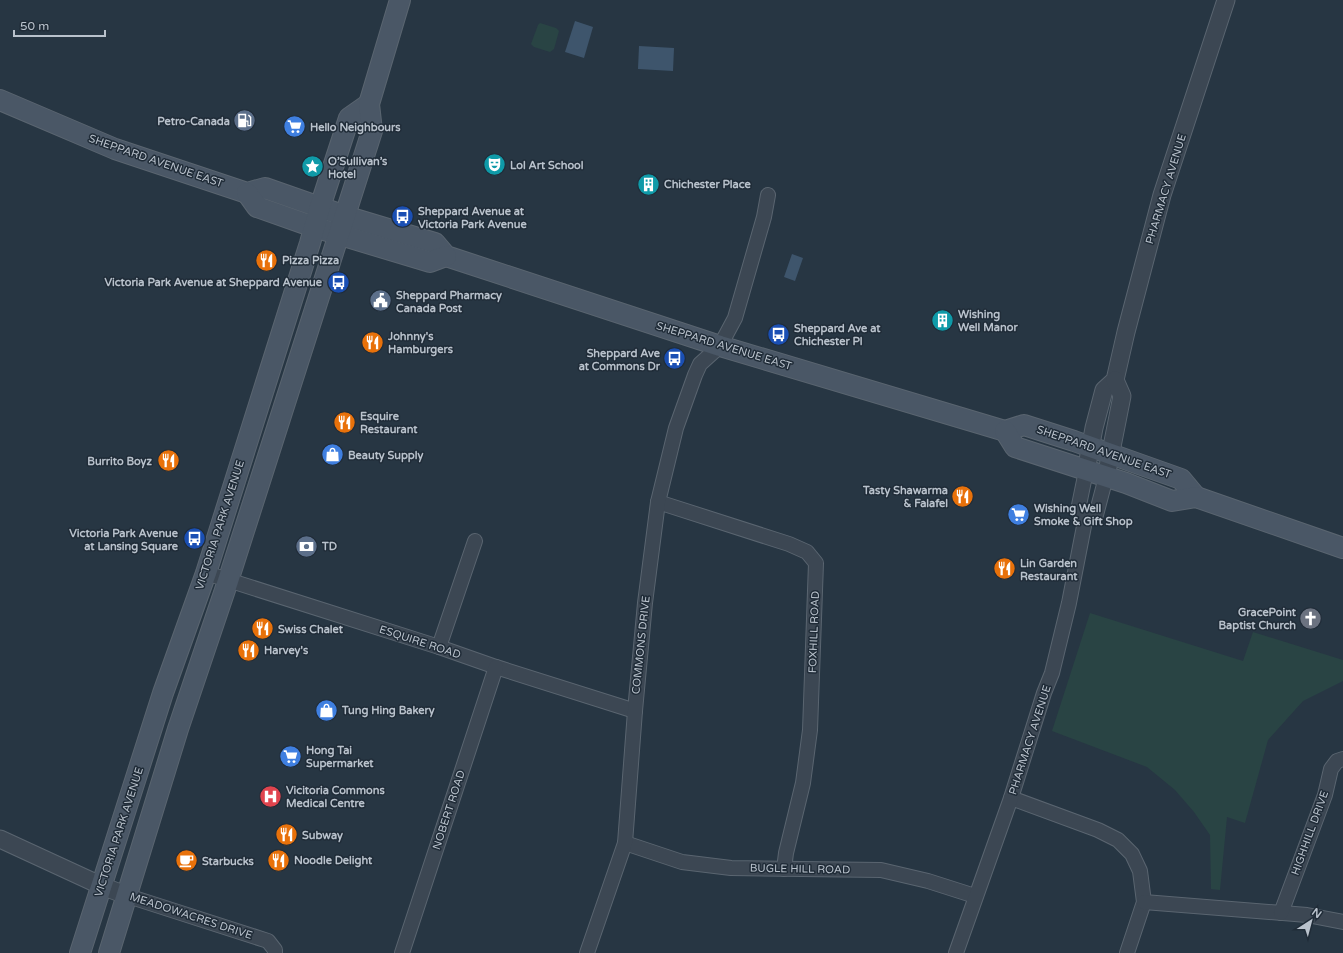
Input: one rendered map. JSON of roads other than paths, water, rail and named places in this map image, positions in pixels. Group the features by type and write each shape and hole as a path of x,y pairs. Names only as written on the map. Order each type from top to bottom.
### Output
{"main road":[{"path":"109,953 128,896 178,729 228,581 264,464 372,131 369,104 400,0"},
{"name":"SHEPPARD AVENUE EAST","path":"0,100 115,149 247,193 265,188 320,207 342,225 430,262 446,256 720,346 1005,431 1024,425 1181,479 1196,497"},
{"name":"VICTORIA PARK AVENUE","path":"80,953 163,693 206,573 320,207 350,118 369,104"},
{"name":"SHEPPARD AVENUE EAST","path":"247,193 257,207 314,227 342,225"},
{"name":"SHEPPARD AVENUE EAST","path":"1005,431 1015,447 1106,477 1172,501 1196,497 1343,548"}],"street":[{"name":"PHARMACY AVENUE","path":"956,953 1011,798 1044,693 1052,673 1069,603 1085,521 1078,510 1104,390 1115,380 1162,195 1226,0"},
{"path":"720,346 735,318 764,217 768,195"},
{"name":"COMMONS DRIVE","path":"587,953 625,843 645,602 658,502 676,428 695,376 700,364 720,346"},
{"path":"1085,521 1096,515 1106,477 1122,396 1115,380"},
{"name":"FOXHILL ROAD","path":"658,502 789,544 807,552 816,563 810,730 803,783 786,853 784,869"},
{"path":"440,647 475,542"},
{"name":"ESQUIRE ROAD","path":"206,573 440,647 496,667 635,711"},
{"name":"NOBERT ROAD","path":"402,953 496,667"},
{"name":"HIGHHILL DRIVE","path":"1281,912 1325,795 1331,769 1337,761 1343,759"},
{"path":"1011,798 1098,830 1118,840 1132,854 1140,871 1144,902 1127,953"},
{"name":"MEADOWACRES DRIVE","path":"0,840 102,886 128,896 268,941 275,950 275,953"},
{"name":"BUGLE HILL ROAD","path":"625,843 682,862 731,868 881,870 928,881 975,896"},
{"path":"1144,902 1281,912 1343,922"}],"water":[{"path":"575,21 593,27 584,58 565,52"},
{"path":"639,46 674,48 673,71 638,69"},
{"path":"792,254 803,258 795,281 784,277"}],"place":[{"name":"Petro-Canada","path":"245,121"},
{"name":"Hello Neighbours","path":"294,127"},
{"name":"Lol Art School","path":"494,165"},
{"name":"O’Sullivan’s Hotel","path":"313,167"},
{"name":"Chichester Place","path":"649,184"},
{"name":"Sheppard Avenue at Victoria Park Avenue","path":"402,217"},
{"name":"Pizza Pizza","path":"266,260"},
{"name":"Victoria Park Avenue at Sheppard Avenue","path":"338,282"},
{"name":"Sheppard Pharmacy Canada Post","path":"381,301"},
{"name":"Wishing Well Manor","path":"943,320"},
{"name":"Sheppard Ave at Chichester Pl","path":"778,334"},
{"name":"Johnny's Hamburgers","path":"372,342"},
{"name":"Sheppard Ave at Commons Dr","path":"675,359"},
{"name":"Esquire Restaurant","path":"344,422"},
{"name":"Beauty Supply","path":"333,455"},
{"name":"Burrito Boyz","path":"168,461"},
{"name":"Tasty Shawarma & Falafel","path":"963,496"},
{"name":"Wishing Well Smoke & Gift Shop","path":"1019,514"},
{"name":"Victoria Park Avenue at Lansing Square","path":"194,539"},
{"name":"TD","path":"307,546"},
{"name":"Lin Garden Restaurant","path":"1004,569"},
{"name":"GracePoint Baptist Church","path":"1311,618"},
{"name":"Swiss Chalet","path":"262,629"},
{"name":"Harvey's","path":"249,650"},
{"name":"Tung Hing Bakery","path":"326,710"},
{"name":"Hong Tai Supermarket","path":"290,756"},
{"name":"Vicitoria Commons Medical Centre","path":"271,796"},
{"name":"Subway","path":"287,835"},
{"name":"Noodle Delight","path":"278,860"},
{"name":"Starbucks","path":"186,861"}]}
